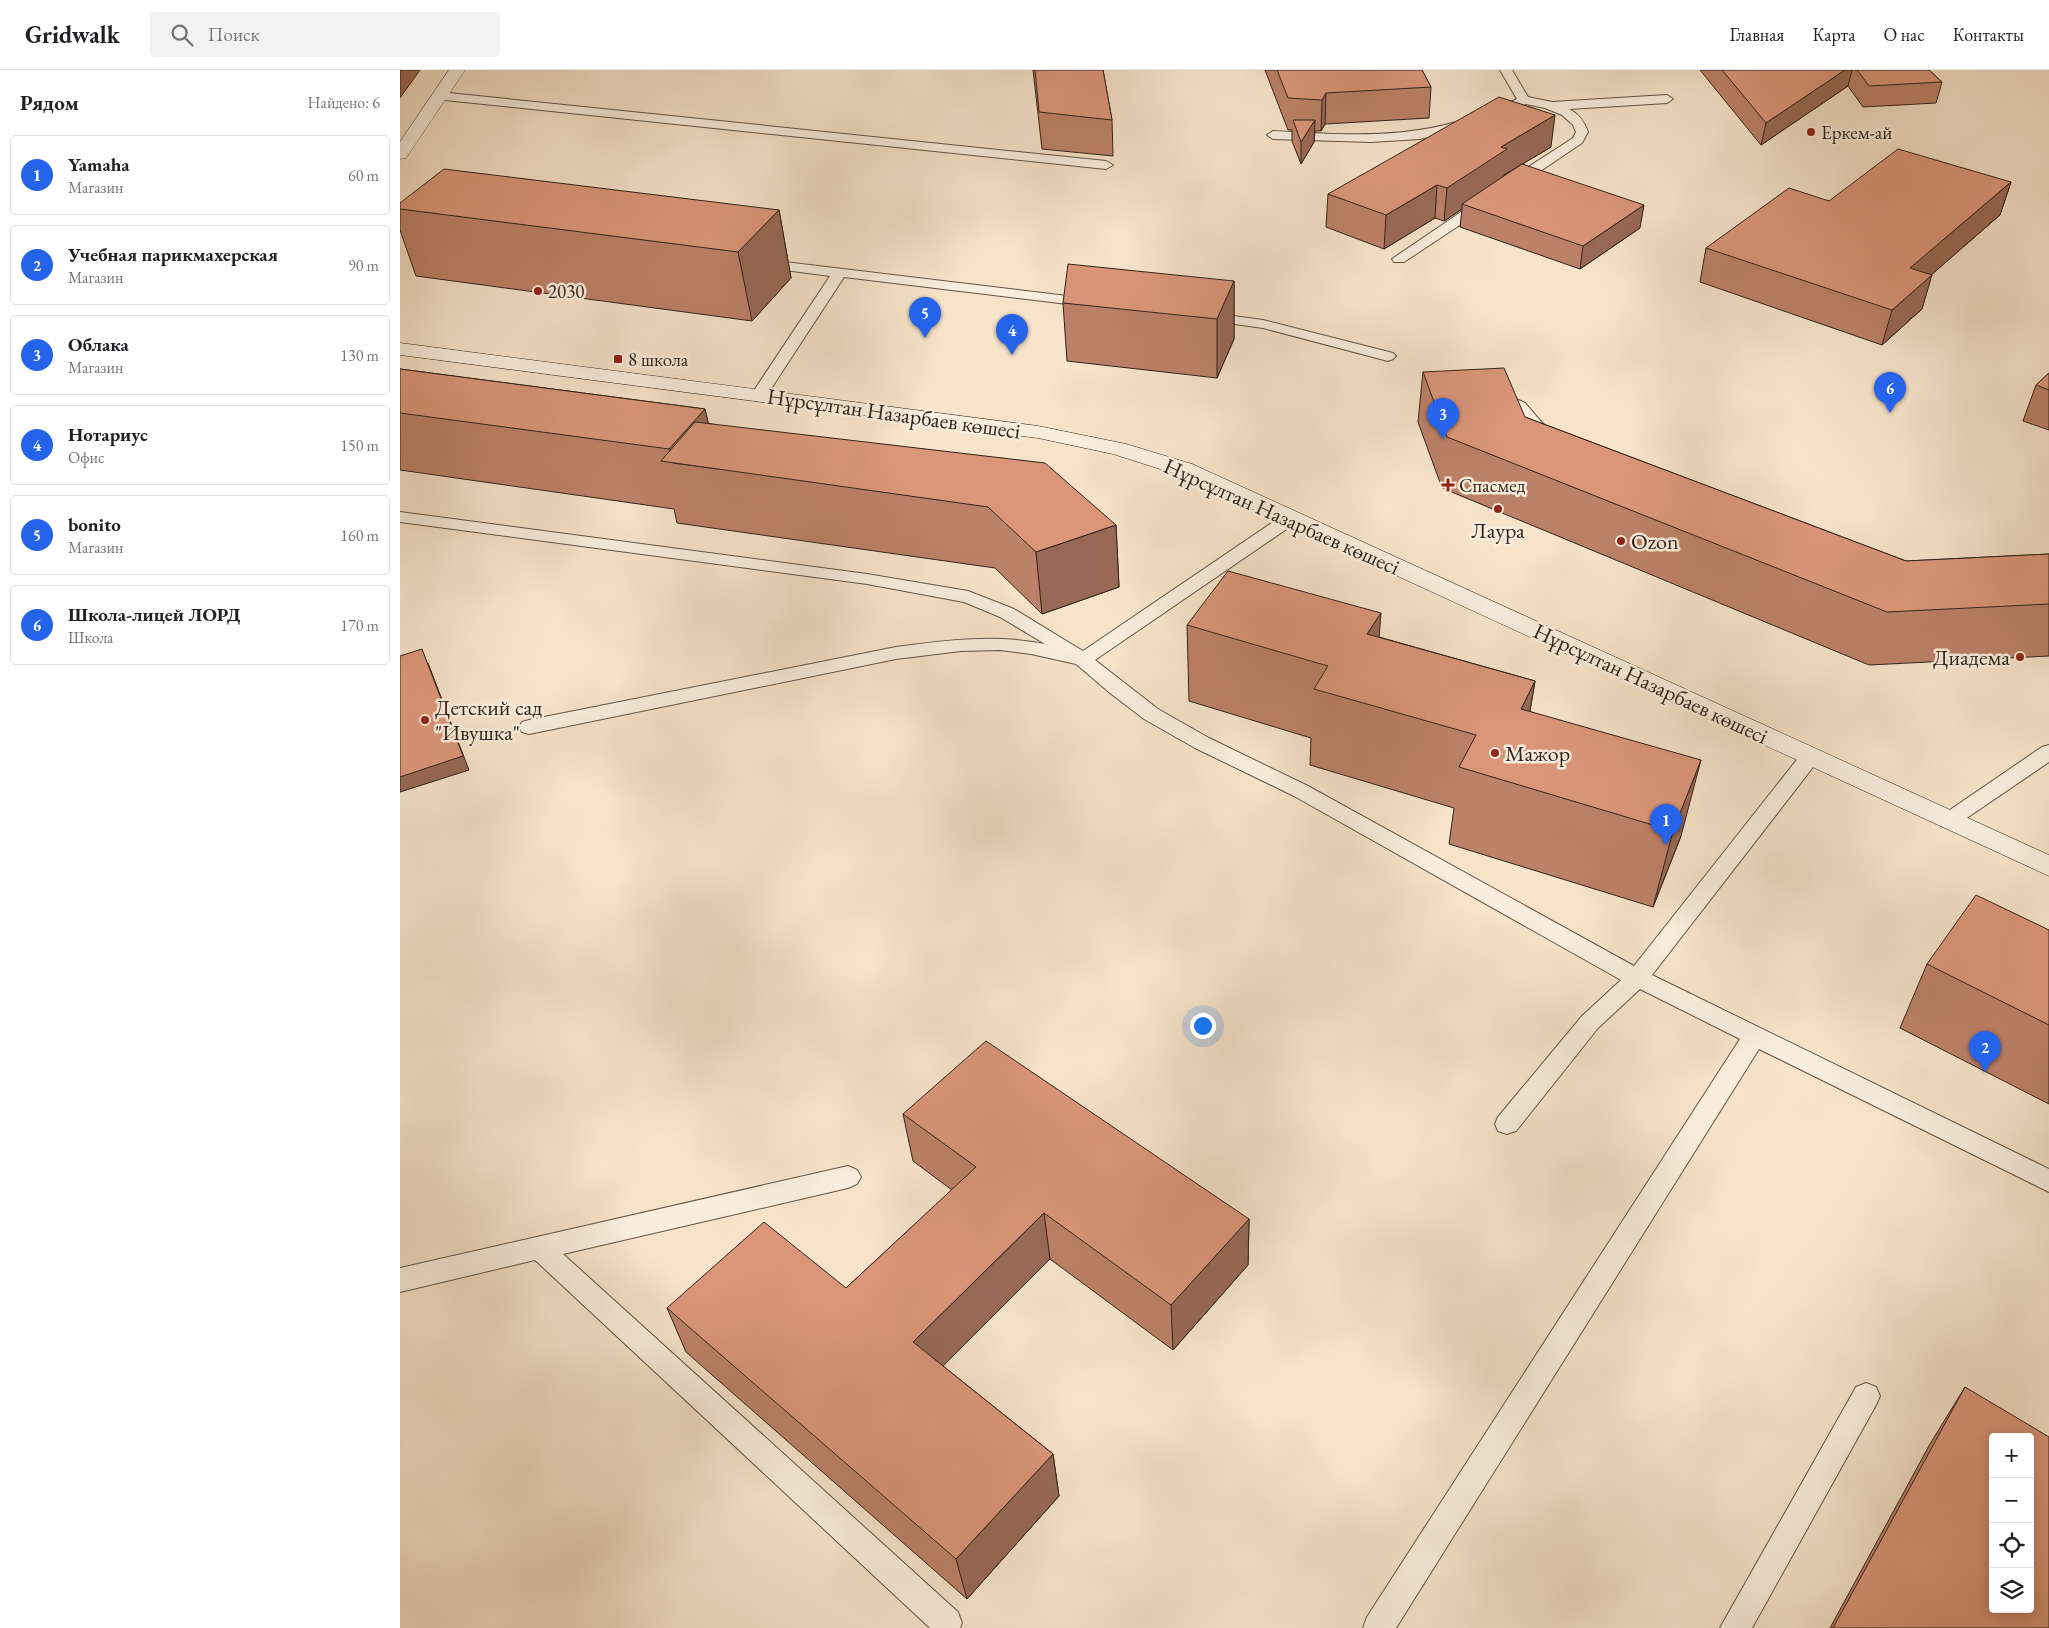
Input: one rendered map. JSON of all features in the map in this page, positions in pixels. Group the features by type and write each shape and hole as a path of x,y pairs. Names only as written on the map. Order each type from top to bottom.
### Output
{"main road":[{"path":"400,154 456,70"},
{"name":"Нұрсұлтан Назарбаев көшесі","path":"400,349 1038,432 1085,441 1184,469 2049,866"}],"lane":[{"path":"1506,70 1524,100"},
{"path":"439,96 1106,165"},
{"path":"1551,106 1667,99"},
{"path":"1273,135 1351,139 1400,138 1427,134 1468,124 1524,100 1551,106 1569,114 1579,123 1582,132 1578,140 1399,259"},
{"path":"742,260 1106,304"},
{"path":"759,395 840,272"},
{"path":"1194,315 1263,324 1388,356"},
{"path":"1484,390 1519,406 1562,453"},
{"path":"400,517 867,579 968,597 1007,613 1083,660 1151,714 1202,743 1301,791 1637,978 2049,1182"},
{"path":"528,726 896,653 946,646 1001,644 1083,660 1291,518"},
{"path":"1948,821 2049,752"},
{"path":"1508,1124 1590,1022 1637,978 1810,756"},
{"path":"1378,1628 1754,1036"},
{"path":"400,1280 848,1177"},
{"path":"539,1248 947,1623"},
{"path":"1735,1628 1866,1396"}],"building":[{"path":"1035,70 1103,70 1112,120 1039,112"},
{"path":"1277,70 1422,70 1431,87 1326,93 1322,100 1288,98"},
{"path":"1722,70 1845,70 1766,123"},
{"path":"1857,70 1929,70 1942,82 1869,86"},
{"path":"1499,97 1555,115 1501,147 1507,149 1447,188 1437,185 1386,215 1328,194"},
{"path":"1293,120 1315,120 1301,142"},
{"path":"1898,149 2011,182 1910,268 1932,275 1892,310 1706,248 1789,188 1829,201"},
{"path":"1522,164 1644,205 1583,246 1462,204"},
{"path":"444,169 779,210 738,252 400,209 400,203"},
{"path":"1068,264 1234,281 1217,319 1063,303"},
{"path":"1504,368 1525,417 1906,561 2049,554 2049,604 1887,612 1447,437 1423,372"},
{"path":"400,369 705,409 669,449 400,413"},
{"path":"2049,373 2049,390 2036,385"},
{"path":"695,422 1045,463 1116,525 1036,552 988,507 661,461"},
{"path":"1228,571 1381,613 1367,634 1535,681 1521,709 1701,760 1673,831 1459,767 1476,735 1314,689 1328,666 1187,625"},
{"name":"Детский сад \"Ивушка\"","path":"422,649 463,756 400,777 400,656"},
{"path":"1976,895 2049,930 2049,1025 1927,964"},
{"path":"986,1041 1249,1219 1171,1305 1044,1213 913,1342 1053,1454 956,1559 667,1308 764,1222 846,1288 976,1167 903,1114"},
{"path":"1965,1387 2049,1437 2049,1628 1833,1628"}],"place":[{"name":"Еркем-ай","path":"1811,132"},
{"name":"2030","path":"538,291"},
{"name":"bonito","path":"925,338"},
{"name":"Нотариус","path":"1012,355"},
{"name":"8 школа","path":"618,359"},
{"name":"Школа-лицей ЛОРД","path":"1890,413"},
{"name":"Облака","path":"1443,439"},
{"name":"Спасмед","path":"1448,485"},
{"name":"Лаура","path":"1498,509"},
{"name":"Ozon","path":"1621,541"},
{"name":"Диадема","path":"2020,657"},
{"name":"Детский сад \"Ивушка\"","path":"425,720"},
{"name":"Мажор","path":"1495,753"},
{"name":"Yamaha","path":"1666,845"},
{"name":"Учебная парикмахерская","path":"1985,1072"}]}
